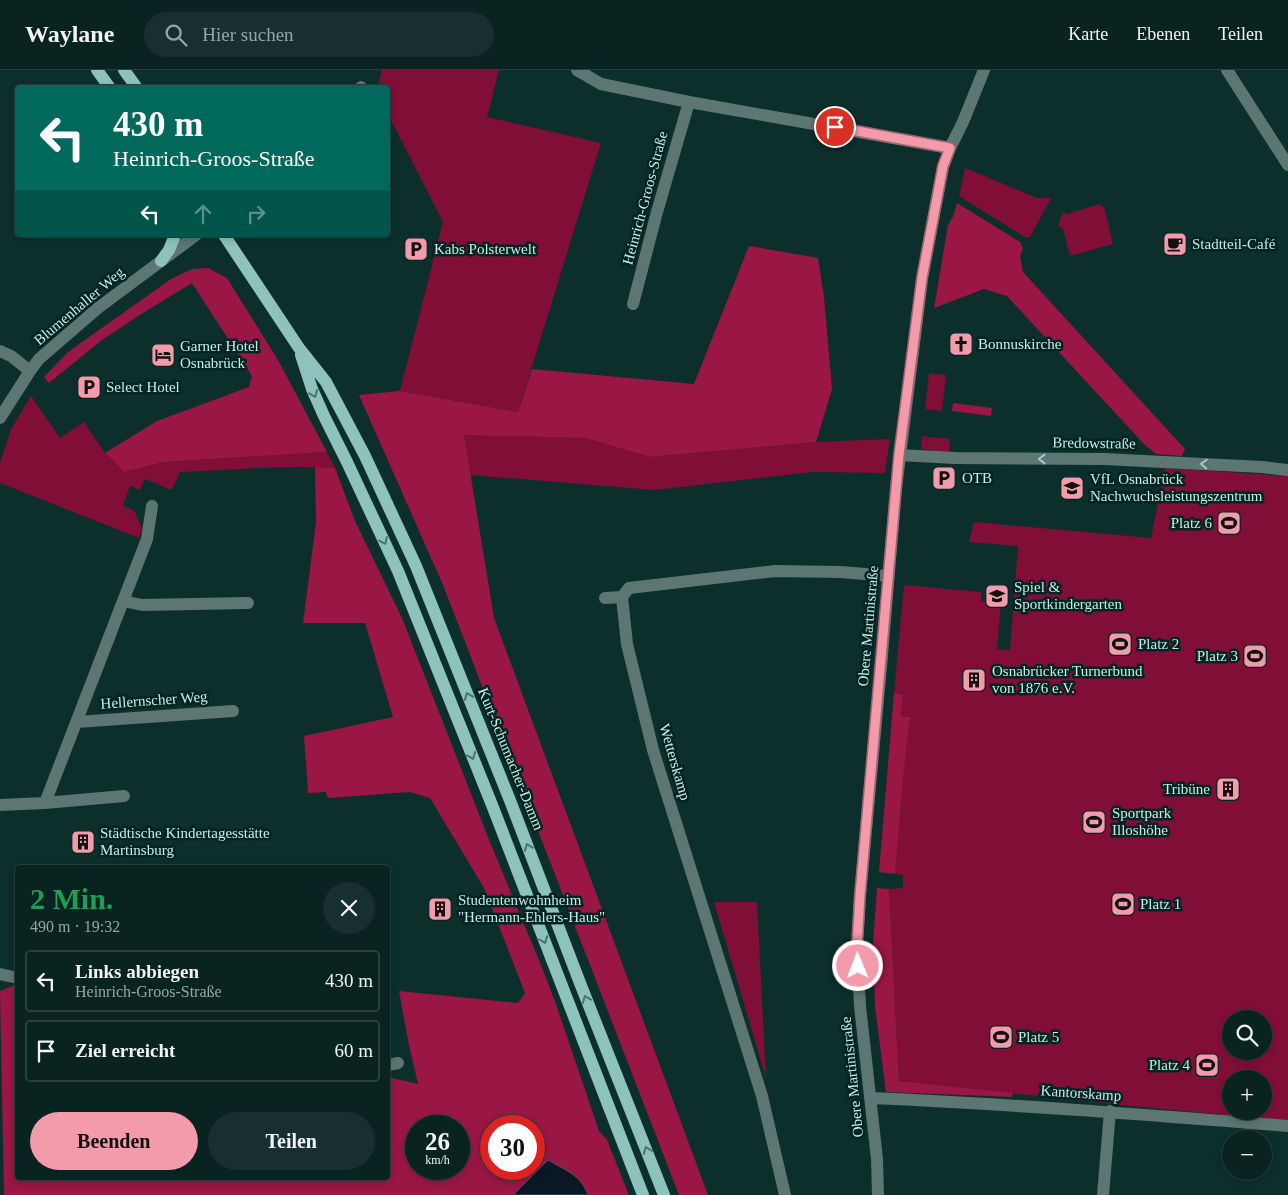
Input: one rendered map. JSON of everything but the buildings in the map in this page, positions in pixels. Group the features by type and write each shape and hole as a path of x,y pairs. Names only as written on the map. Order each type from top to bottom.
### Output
{"main road":[{"path":"97,70 108,85"},
{"path":"124,70 135,85"},
{"path":"161,261 169,250 174,237"},
{"name":"Kurt-Schumacher-Damm","path":"225,237 299,348 326,382 365,456 416,566 664,1195"},
{"name":"Kurt-Schumacher-Damm","path":"299,348 312,389 402,580 492,805 643,1195"}],"street":[{"path":"577,70 601,84 689,102 950,148"},
{"name":"Obere Martinistraße","path":"878,1195 877,1159 860,1006 857,946 899,455 922,278 943,166 984,70"},
{"path":"1226,70 1288,165"},
{"name":"Heinrich-Groos-Straße","path":"633,304 689,102"},
{"name":"Blumenhaller Weg","path":"0,418 39,359 98,308 193,237"},
{"path":"0,351 11,356 30,371"},
{"name":"Bredowstraße","path":"899,455 955,458 1104,459 1288,470"},
{"name":"Hellernscher Weg","path":"45,803 147,539 152,506"},
{"path":"605,598 622,597 629,588 776,571 841,572 889,576"},
{"name":"Wetterskamp","path":"622,597 628,644 653,750 762,1096 785,1195"},
{"path":"123,601 142,605 248,603"},
{"name":"Hellernscher Weg","path":"76,722 233,711"},
{"path":"0,805 124,796"},
{"path":"0,974 15,977"},
{"name":"Kantorskamp","path":"871,1098 1110,1111 1288,1126"},
{"path":"1103,1195 1110,1111"}],"shaded area":[{"path":"382,70 499,70 487,117 601,143 518,412 400,391 443,222 390,118 390,85 379,85"},
{"path":"965,168 1037,198 1051,198 1030,237 1025,237 959,196"},
{"path":"957,203 1020,242 1023,248 1020,256 1023,272 1185,449 1182,456 1156,454 1144,444 1007,296 984,289 934,308 948,225 953,217"},
{"path":"1099,204 1104,207 1113,244 1070,256 1063,229 1058,225 1063,212 1067,214"},
{"path":"749,246 818,258 824,297 832,389 816,442 650,457 585,438 464,435 494,618 708,1195 679,1195 443,585 359,395 400,391 518,412 532,369 694,384"},
{"path":"208,268 227,278 278,360 327,452 164,462 124,472 105,453 157,421 249,387 252,376 192,283 102,340 49,383 44,377 68,352 171,279 192,269"},
{"path":"929,373 946,375 942,411 925,409"},
{"path":"31,396 60,438 84,422 105,453 124,472 164,462 327,452 335,468 277,467 180,472 172,490 145,479 140,490 130,486 123,506 134,510 142,528 139,538 0,483 0,463 11,429"},
{"path":"953,403 992,408 991,416 952,411"},
{"path":"464,434 585,438 650,457 816,442 890,439 885,473 812,472 655,490 470,475"},
{"path":"922,436 950,439 949,453 921,449"},
{"path":"315,467 335,468 355,521 402,618 490,842 543,970 599,1131 607,1140 629,1195 4,1195 0,991 15,985 15,1180 390,1180 390,1077 418,1084 399,991 518,1003 525,993 484,888 430,798 410,792 328,798 326,792 308,793 304,736 393,717 365,623 303,623 316,522"},
{"name":"Sportpark Illoshöhe","path":"1165,468 1288,476 1288,1121 1272,1119 1272,1070 1222,1070 1222,1115 899,1081 889,889 903,888 903,875 895,874 910,717 901,716 903,694 894,693 904,585 981,592 981,601 1001,603 997,649 1010,650 1018,546 969,542 974,522 1151,538"},
{"path":"894,693 903,694 901,716 910,717 895,874 879,872"},
{"path":"877,888 889,889 899,1081 1013,1093 1012,1097 886,1092 875,1007 873,944"},
{"path":"714,902 757,902 766,1078"}],"water":[{"path":"548,1160 577,1178 588,1195 514,1195 528,1180 545,1180 545,1163"}],"place":[{"name":"Stadtteil-Café","path":"1175,244"},
{"name":"Kabs Polsterwelt","path":"416,249"},
{"name":"Bonnuskirche","path":"961,344"},
{"name":"Garner Hotel Osnabrück","path":"163,355"},
{"name":"Select Hotel","path":"89,387"},
{"name":"OTB","path":"944,478"},
{"name":"VfL Osnabrück Nachwuchsleistungszentrum","path":"1072,488"},
{"name":"Platz 6","path":"1229,523"},
{"name":"Spiel & Sportkindergarten","path":"997,596"},
{"name":"Platz 2","path":"1120,644"},
{"name":"Platz 3","path":"1255,656"},
{"name":"Osnabrücker Turnerbund von 1876 e.V.","path":"974,680"},
{"name":"Tribüne","path":"1228,789"},
{"name":"Sportpark Illoshöhe","path":"1094,822"},
{"name":"Städtische Kindertagesstätte Martinsburg","path":"83,842"},
{"name":"Platz 1","path":"1123,904"},
{"name":"Studentenwohnheim \"Hermann-Ehlers-Haus\"","path":"440,909"},
{"name":"Platz 5","path":"1001,1037"},
{"name":"Platz 4","path":"1207,1065"}],"route":[{"path":"835,127 950,148 943,166 922,278 899,455 860,895 857,946 858,966"}]}
